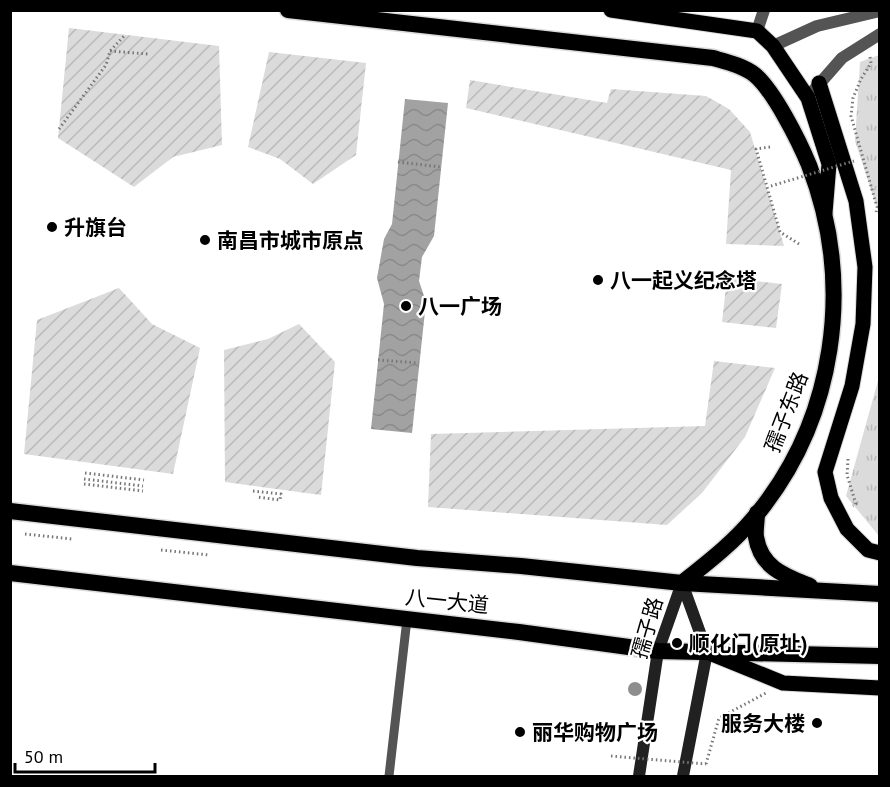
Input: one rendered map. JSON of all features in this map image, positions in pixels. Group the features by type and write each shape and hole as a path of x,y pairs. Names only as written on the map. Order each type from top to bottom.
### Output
{"highway":[{"name":"孺子东路","path":"288,10 664,51 713,58 755,75 790,126 808,164 825,215 831,247 834,312 831,344 816,406 805,436 790,465 757,513 732,542 682,583"},
{"name":"八一大道","path":"10,511 417,558 521,566 682,583 879,594"},
{"path":"757,513 756,538 766,561 778,573 822,591"},
{"name":"八一大道","path":"10,573 519,632 658,651 879,656"}],"main road":[{"path":"610,10 757,31"},
{"name":"孺子东路","path":"757,31 772,46 808,98 829,164 825,215"},
{"path":"819,83 856,201 865,267 863,324 852,386 825,472 831,498 847,529 868,550 879,553"},
{"name":"孺子路","path":"639,777 658,651 682,583"},
{"name":"孺子路","path":"682,583 706,652 683,777"},
{"path":"706,652 783,683 879,688"}],"street":[{"path":"757,31 764,10"},
{"path":"772,46 817,26 879,11"},
{"path":"808,98 842,58 879,34"}],"lane":[{"path":"389,777 407,619"}],"path":[{"path":"59,129 106,65 110,51 124,35"},
{"path":"867,41 871,63 853,98 851,116 877,207"},
{"path":"110,51 148,54"},
{"path":"770,147 756,148 780,232 799,244"},
{"path":"768,187 854,161"},
{"path":"398,162 441,167"},
{"path":"378,360 419,363"},
{"path":"85,473 144,480"},
{"path":"84,479 143,486"},
{"path":"84,484 142,491"},
{"path":"253,491 281,494 280,500 257,497"},
{"path":"25,534 72,539"},
{"path":"161,550 209,555"},
{"path":"611,756 706,764 720,718"}],"green space":[{"path":"69,28 219,46 222,145 173,157 134,187 58,138"},
{"path":"269,52 366,63 356,155 313,184 280,159 248,147"},
{"path":"880,55 879,214 855,141 860,62"},
{"path":"470,80 607,103 611,89 706,96 729,109 750,132 784,246 726,244 731,170 466,108"},
{"path":"727,278 782,284 776,328 722,322"},
{"path":"119,288 152,324 200,348 173,474 24,454 37,320"},
{"path":"299,324 335,362 321,495 225,482 224,350 268,339"},
{"path":"714,361 775,368 745,437 702,493 667,525 428,507 431,434 705,426"},
{"path":"879,377 879,536 846,496"}],"water":[{"path":"405,99 448,103 434,236 422,257 419,281 426,302 412,433 371,429 384,304 377,278 384,239 392,224"}],"place":[{"name":"升旗台","path":"52,227"},
{"name":"南昌市城市原点","path":"205,240"},
{"name":"八一起义纪念塔","path":"598,280"},
{"name":"八一广场","path":"406,306"},
{"name":"顺化门(原址)","path":"677,643"},
{"name":"服务大楼","path":"817,723"},
{"name":"丽华购物广场","path":"520,732"}]}
